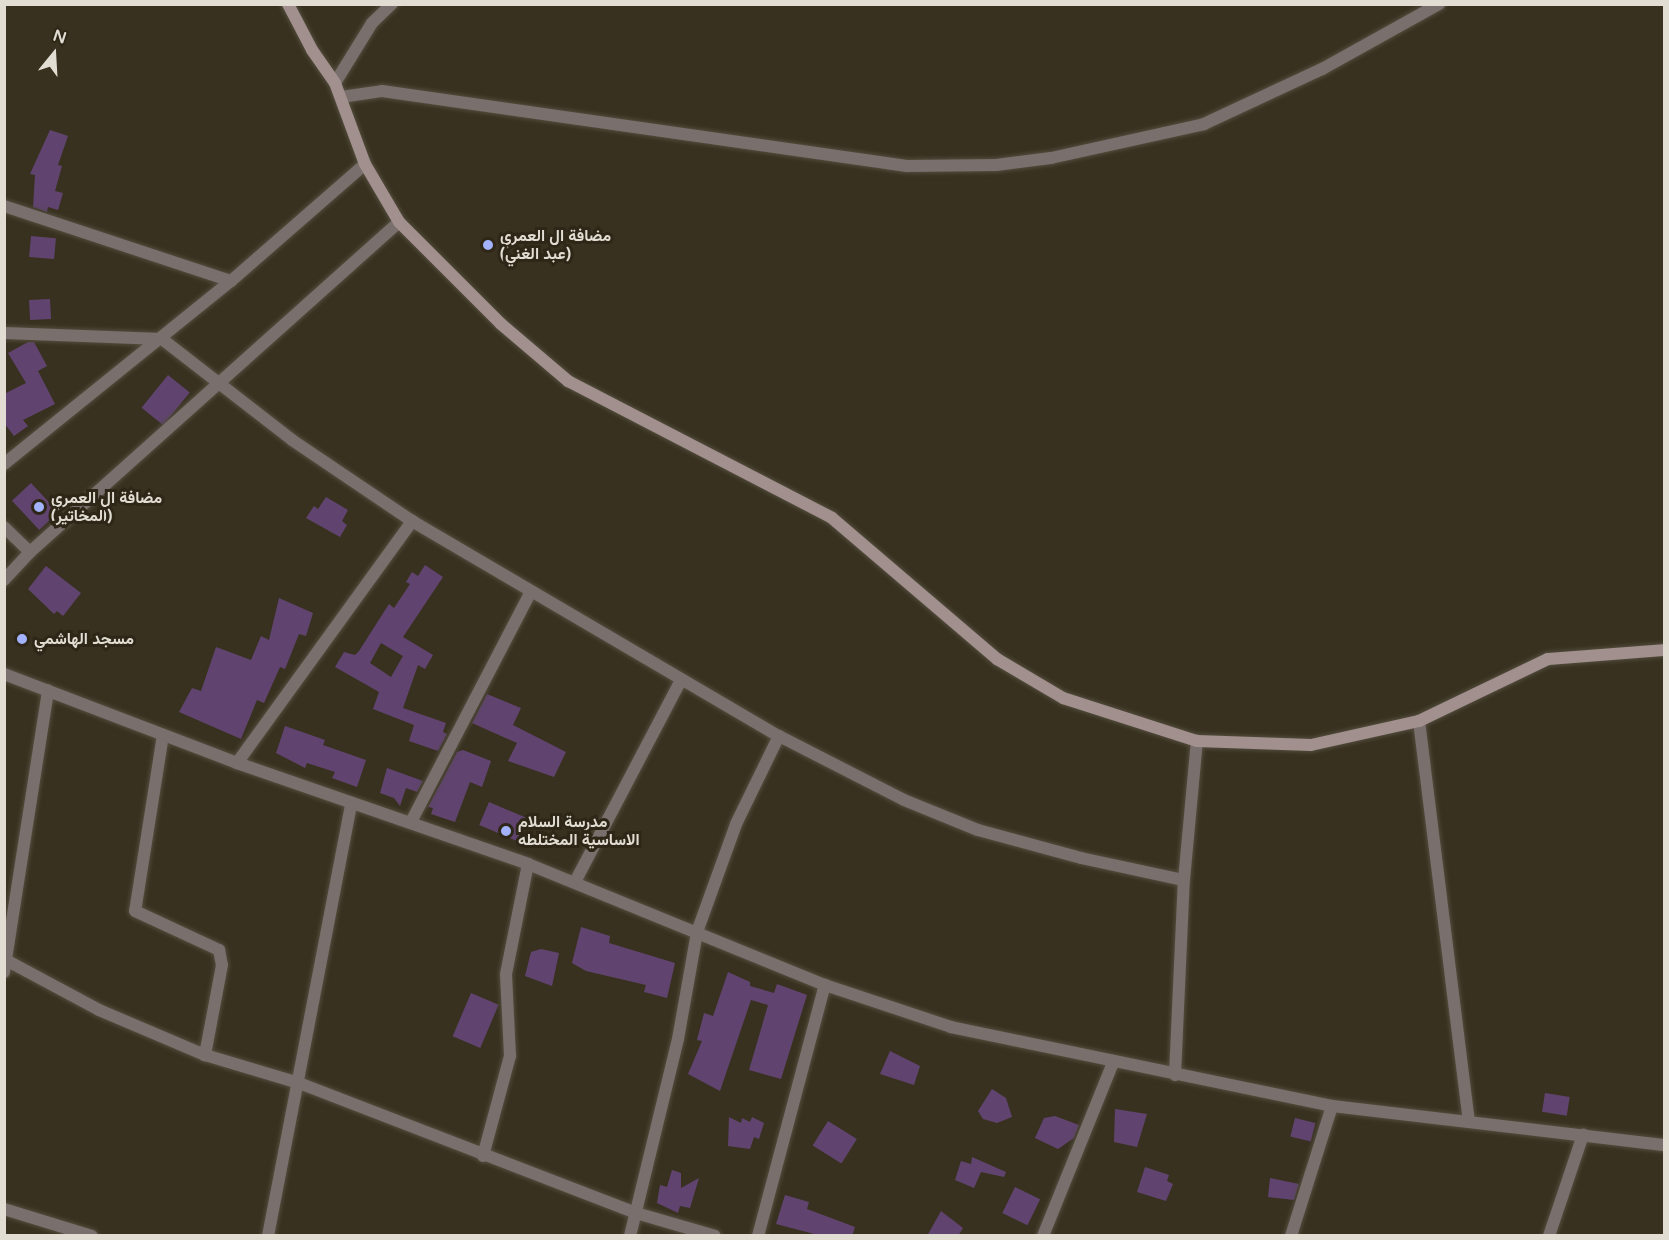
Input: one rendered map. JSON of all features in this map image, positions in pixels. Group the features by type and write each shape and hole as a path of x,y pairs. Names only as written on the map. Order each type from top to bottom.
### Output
{"street":[{"path":"288,4 335,83 365,164 399,222 501,324 568,381 832,518 997,659 1033,682 1088,709 1197,741 1311,746 1419,721 1548,659 1665,650"},
{"path":"335,83 372,23 392,4"},
{"path":"341,97 382,91 907,166 996,165 1051,158 1204,124 1322,69 1439,4"},
{"path":"4,464 162,339 365,164"},
{"path":"4,206 231,281"},
{"path":"4,580 30,552 399,222"},
{"path":"4,333 162,339 217,383 412,521 530,593 779,736 904,800 978,830 1081,858 1184,880"},
{"path":"237,763 412,521"},
{"path":"4,527 30,552"},
{"path":"411,822 530,593"},
{"path":"4,674 237,763 528,864 825,985 987,1037 1332,1106 1665,1145"},
{"path":"575,882 681,680"},
{"path":"48,690 5,963 99,1010 205,1055 299,1083 483,1156 636,1213 715,1236"},
{"path":"1419,721 1469,1121"},
{"path":"163,735 135,911 219,950 222,965 205,1055"},
{"path":"630,1236 678,1039 697,932 736,824 779,736"},
{"path":"1175,1076 1184,880 1197,741"},
{"path":"268,1236 351,804"},
{"path":"483,1156 509,1064 506,974 528,864"},
{"path":"758,1236 825,985"},
{"path":"1043,1236 1113,1063"},
{"path":"1291,1236 1332,1106"},
{"path":"1549,1236 1583,1135"},
{"path":"4,1209 92,1236"}],"building":[{"path":"50,130 68,136 58,165 62,166 55,191 63,193 58,210 48,207 47,212 33,207 35,175 30,174"},
{"path":"31,236 56,238 54,259 29,257"},
{"path":"50,299 51,319 30,320 29,300"},
{"path":"28,342 34,342 47,366 38,371 55,404 23,420 28,426 14,436 4,423 4,394 26,383 8,353"},
{"path":"168,375 190,393 163,425 142,408"},
{"path":"31,483 58,512 39,530 12,501"},
{"path":"326,497 348,510 342,521 347,525 340,537 306,518 314,506 318,509"},
{"path":"425,565 443,577 403,637 433,655 425,669 418,665 403,708 446,723 443,732 447,734 438,751 409,741 414,725 373,709 379,692 335,667 344,652 355,655 359,651 389,604 394,608 410,584 406,582 412,572 418,576","holes":["381,643 403,656 391,677 370,663"]},
{"path":"46,566 81,593 63,616 57,611 54,614 28,589"},
{"path":"279,598 313,613 306,636 299,634 285,669 280,667 264,703 257,700 241,739 179,712 192,688 201,691 216,647 251,660 261,636 269,640"},
{"path":"487,694 521,708 513,725 566,752 554,777 508,761 517,743 472,723"},
{"path":"285,726 325,740 323,745 366,760 357,787 332,778 335,772 307,763 305,768 276,753"},
{"path":"463,750 491,761 482,787 470,782 455,822 431,814 433,808 428,807 457,752"},
{"path":"387,768 423,781 417,792 406,788 400,806 394,798 380,793"},
{"path":"489,802 527,818 517,841 479,825"},
{"path":"581,927 610,936 609,943 675,963 667,998 644,992 646,985 586,971 572,963"},
{"path":"541,949 559,953 552,986 525,976 531,952"},
{"path":"728,972 750,982 750,986 774,993 777,984 807,995 781,1079 749,1070 768,1005 751,1000 720,1091 688,1074 702,1041 697,1040 704,1013 713,1016"},
{"path":"471,993 499,1005 480,1048 453,1036"},
{"path":"890,1051 920,1066 914,1085 880,1074"},
{"path":"992,1089 1006,1098 1012,1117 997,1123 983,1119 978,1111"},
{"path":"1545,1093 1570,1097 1567,1116 1542,1112"},
{"path":"1115,1109 1147,1114 1137,1147 1114,1142"},
{"path":"1055,1116 1079,1125 1074,1138 1058,1149 1035,1138 1044,1118"},
{"path":"729,1117 741,1123 742,1118 750,1122 752,1117 764,1123 759,1139 754,1137 750,1149 728,1146"},
{"path":"1295,1118 1315,1123 1311,1142 1290,1136"},
{"path":"828,1121 857,1139 841,1164 813,1146"},
{"path":"972,1157 1006,1172 1004,1177 981,1172 974,1188 955,1180 961,1161 971,1164"},
{"path":"1145,1167 1169,1175 1167,1181 1173,1184 1166,1201 1137,1192"},
{"path":"672,1170 681,1173 681,1188 699,1178 690,1208 680,1206 678,1213 657,1203 660,1185 667,1187"},
{"path":"1270,1178 1299,1184 1294,1200 1268,1197"},
{"path":"1015,1187 1040,1199 1027,1225 1002,1213"},
{"path":"785,1195 809,1202 807,1209 855,1227 852,1236 822,1236 776,1224"},
{"path":"941,1211 963,1228 958,1236 927,1236"}],"place":[{"name":"مضافة ال العمري (عبد الغني)","path":"488,245"},
{"name":"مضافة ال العمري (المخاتير)","path":"39,507"},
{"name":"مسجد الهاشمي","path":"22,639"},
{"name":"مدرسة السلام الاساسية المختلطه","path":"506,831"}]}
